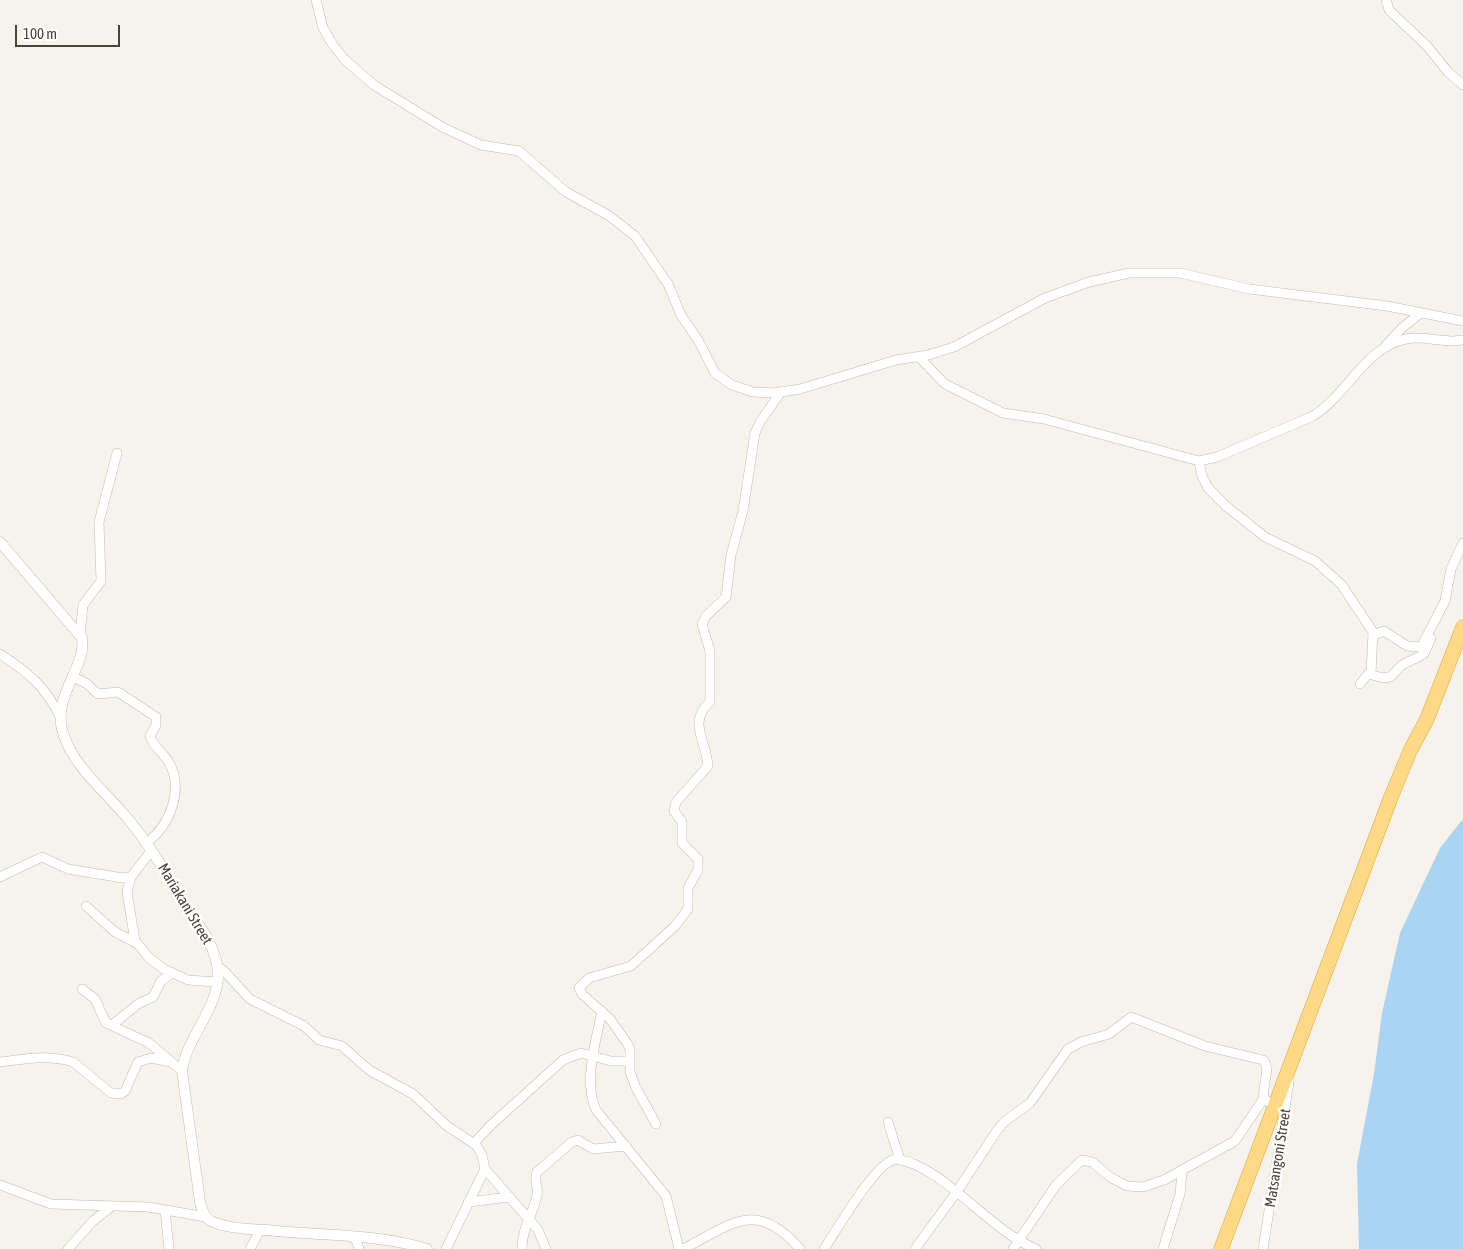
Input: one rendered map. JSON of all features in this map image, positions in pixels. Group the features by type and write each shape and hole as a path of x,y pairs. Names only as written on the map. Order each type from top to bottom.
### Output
{"highway":[{"path":"1221,1249 1391,797 1410,751 1427,719 1463,627"}],"street":[{"path":"316,0 323,28 333,45 345,60 374,85 442,127 473,142 495,149 519,151 566,192 608,215 636,236 668,284 682,315 720,378 732,385 753,392 781,392 896,360 954,347 1045,298 1089,282 1129,273 1180,273 1272,293 1387,306 1463,321"},
{"path":"1386,0 1390,10 1427,46 1448,72 1463,85"},
{"path":"918,356 944,384 1003,413 1044,419 1199,461 1217,457 1313,416 1326,408 1365,365 1404,327 1421,314"},
{"path":"1385,346 1416,338 1463,340"},
{"path":"656,1124 636,1088 628,1067 630,1049 627,1043 602,1011 582,994 579,987 589,978 636,963 675,926 688,909 688,888 698,870 698,859 682,843 682,822 675,814 674,807 691,783 708,766 699,729 701,711 710,702 710,651 702,624 706,616 726,597 731,555 743,511 755,433 760,422 781,392"},
{"path":"80,634 84,605 101,581 99,522 117,454"},
{"path":"1199,461 1202,476 1216,497 1265,537 1315,561 1330,573 1351,596 1374,634 1371,673"},
{"path":"0,542 80,634"},
{"path":"1360,684 1364,675 1371,673 1387,678 1406,662 1424,654 1443,617 1451,569 1463,543"},
{"path":"1374,634 1388,632 1407,646 1421,647 1446,601"},
{"name":"Mariakani Street","path":"80,634 82,650 64,695 61,718 63,732 71,751 90,778 128,819 149,847 208,940 217,967 217,982 205,1016 186,1054 182,1071 200,1202 206,1217"},
{"path":"0,654 29,673 46,691 61,718"},
{"path":"72,676 87,684 98,694 121,693 156,716 156,725 150,736 151,741 173,770 176,784 164,824 131,876 127,900 135,932 135,941"},
{"path":"0,878 42,857 68,869 123,878 131,876"},
{"path":"86,906 112,930 135,941 149,958 172,973 194,981 217,982"},
{"path":"217,967 223,970 250,999 304,1026 319,1040 342,1046 369,1070 413,1094 447,1126 474,1143 482,1154 485,1169 529,1219 544,1240 546,1249"},
{"path":"112,1025 138,1004 153,997 161,981 172,973"},
{"path":"82,989 95,999 104,1020 149,1043 182,1071"},
{"path":"602,1011 591,1081 593,1102 596,1110 666,1196 681,1249 747,1218 775,1225 800,1249"},
{"path":"915,1249 956,1193 996,1132 1004,1122 1030,1103 1068,1049 1081,1042 1110,1034 1131,1017 1204,1046 1263,1060 1267,1068 1263,1088 1264,1098 1235,1141 1182,1172 1164,1180 1136,1188 1119,1183 1092,1162 1082,1160 1056,1185 1044,1200 1013,1249"},
{"path":"474,1143 491,1124 563,1060 581,1053 611,1061 628,1061"},
{"path":"0,1062 41,1057 66,1060 84,1070 111,1093 116,1094 125,1091 138,1062 151,1058 171,1062"},
{"name":"Matsangoni Street","path":"1263,1249 1291,1067"},
{"path":"1264,1098 1275,1108"},
{"path":"888,1122 900,1160"},
{"path":"522,1249 522,1234 538,1192 536,1174 572,1142 581,1140 590,1148 595,1149 626,1146"},
{"path":"824,1249 879,1168 887,1161 900,1160 938,1178 1001,1229 1036,1249"},
{"path":"446,1249 485,1169"},
{"path":"1162,1249 1177,1206 1182,1172"},
{"path":"0,1185 51,1204 113,1205 166,1210 206,1217 225,1225 260,1230 386,1240 424,1249"},
{"path":"468,1202 509,1197"},
{"path":"68,1249 93,1221 113,1205"},
{"path":"166,1210 168,1249"},
{"path":"250,1249 260,1230"},
{"path":"353,1237 359,1249"},
{"path":"386,1240 393,1249"}],"water":[{"path":"1463,819 1463,1249 1359,1249 1357,1164 1374,1074 1382,1013 1400,933 1440,848"}]}
